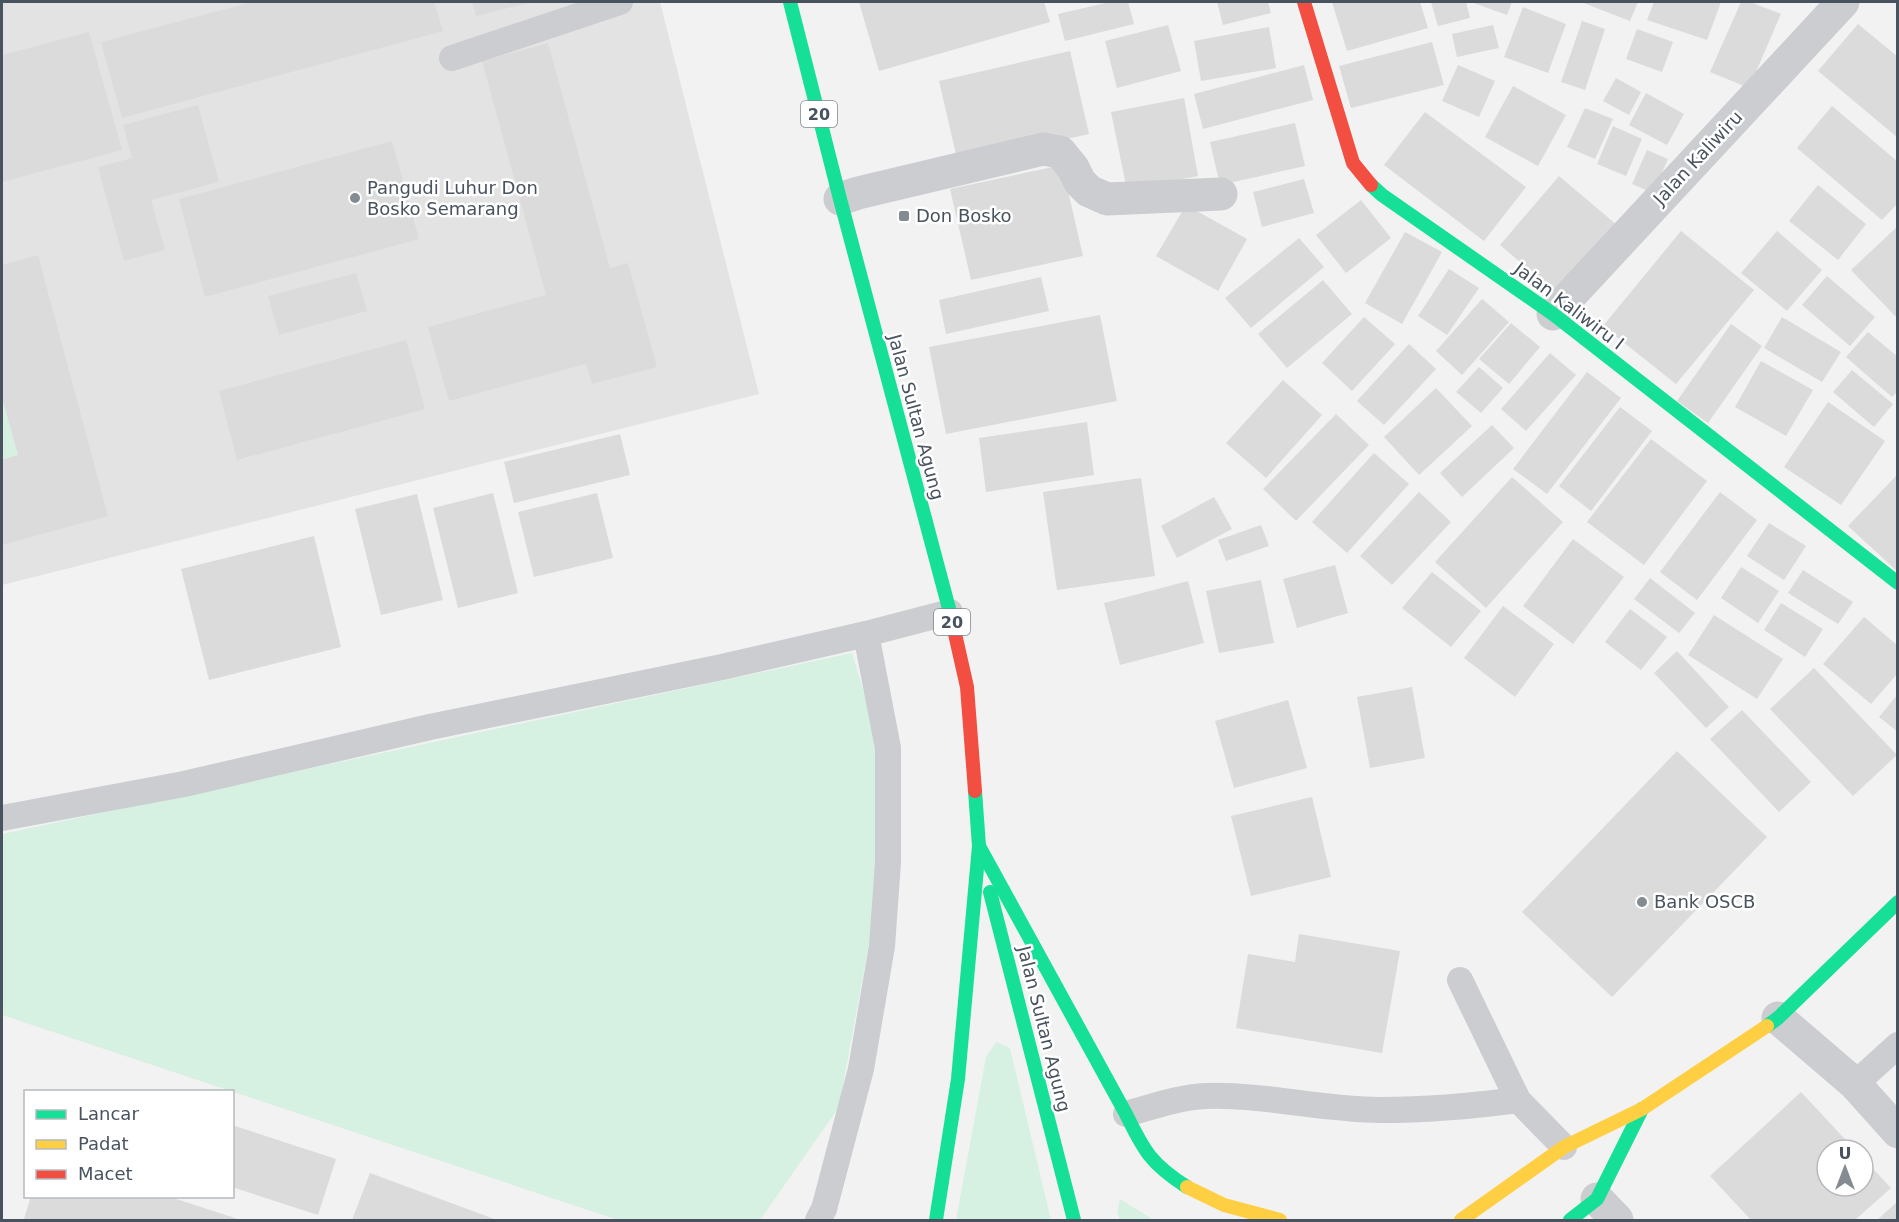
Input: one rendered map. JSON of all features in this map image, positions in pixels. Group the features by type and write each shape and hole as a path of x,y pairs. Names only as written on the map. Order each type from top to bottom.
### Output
{"main road":[{"name":"Jalan Sultan Agung","path":"790,2 950,612 967,687 979,846 958,1079 936,1221"},
{"name":"Jalan Kaliwiru I","path":"1304,2 1353,163 1365,179 1382,195 1553,314 1898,583"},
{"name":"Jalan Sultan Agung","path":"979,846 1074,1221"},
{"path":"979,846 1144,1151 1174,1181 1195,1193 1251,1214 1280,1221"},
{"path":"1461,1221 1564,1147 1642,1109 1778,1018 1898,902"},
{"path":"1570,1221 1607,1210 1642,1109"}],"street":[{"name":"Jalan Kaliwiru","path":"1553,314 1843,2"},
{"path":"840,199 1043,149 1060,152 1073,168 1080,182 1089,191 1107,199 1221,194"},
{"path":"1778,1018 1855,1084 1898,1132"}],"lane":[{"path":"452,58 620,2"},
{"path":"2,818 184,784 430,727 722,667 950,612"},
{"path":"818,1221 824,1209 861,1069 882,946 888,862 888,748 866,634"},
{"path":"1460,980 1518,1100 1564,1147"},
{"path":"1855,1084 1898,1045"},
{"path":"1126,1114 1176,1100 1204,1096 1251,1097 1379,1110 1518,1100"}],"shaded area":[{"name":"Pangudi Luhur Don Bosko Semarang","path":"2,2 660,2 759,394 2,585"}],"green space":[{"path":"2,397 18,455 2,460"},
{"path":"852,653 882,752 882,872 839,1107 760,1220 618,1220 234,1092 234,1090 227,1090 2,1015 2,834"},
{"path":"996,1042 1010,1048 1051,1220 956,1220 986,1057"},
{"path":"1120,1199 1154,1220 1120,1220 1117,1212"}],"building":[{"path":"252,2 434,2 443,31 122,118 101,42"},
{"path":"472,2 532,2 476,16"},
{"path":"859,2 1044,2 1050,22 879,71"},
{"path":"1110,2 1128,2 1134,24 1065,41 1058,14"},
{"path":"1217,2 1268,2 1271,13 1223,25"},
{"path":"1332,2 1420,2 1428,28 1347,51"},
{"path":"1431,2 1466,2 1470,18 1438,26"},
{"path":"1471,2 1512,2 1507,15"},
{"path":"1581,2 1638,2 1630,21"},
{"path":"1654,2 1721,2 1707,40 1647,20"},
{"path":"1741,2 1750,2 1781,14 1749,88 1710,72"},
{"path":"1523,7 1566,24 1548,73 1504,57"},
{"path":"1582,21 1605,29 1585,90 1561,82"},
{"path":"1858,24 1898,57 1898,138 1818,71"},
{"path":"1168,25 1181,71 1117,88 1105,41"},
{"path":"1493,25 1499,48 1457,57 1452,34"},
{"path":"1269,27 1276,68 1201,81 1194,41"},
{"path":"1637,29 1673,42 1662,72 1626,59"},
{"path":"89,32 122,150 2,182 2,55"},
{"path":"1432,42 1444,85 1351,108 1339,66"},
{"path":"548,43 610,268 628,263 657,367 592,384 586,364 449,401 428,327 546,295 482,61"},
{"path":"1070,51 1089,134 958,163 939,81"},
{"path":"1304,65 1313,100 1203,129 1194,94"},
{"path":"1458,65 1495,81 1479,117 1442,101"},
{"path":"1616,78 1641,92 1629,115 1603,101"},
{"path":"1513,86 1566,115 1538,166 1485,137"},
{"path":"1646,93 1684,114 1667,145 1629,125"},
{"path":"1184,98 1198,176 1127,190 1111,112"},
{"path":"198,105 219,182 151,200 165,250 124,261 98,167 132,158 123,125"},
{"path":"1832,106 1898,162 1898,203 1882,220 1797,148"},
{"path":"1585,108 1613,119 1595,159 1567,147"},
{"path":"1425,112 1526,187 1484,241 1384,165"},
{"path":"1295,123 1305,166 1220,185 1210,142"},
{"path":"1613,126 1642,139 1626,176 1597,164"},
{"path":"392,141 419,239 205,297 179,199"},
{"path":"1647,150 1668,159 1653,193 1632,184"},
{"path":"1062,165 1083,256 971,280 950,189"},
{"path":"1559,176 1617,225 1558,294 1500,245"},
{"path":"1304,179 1314,213 1262,227 1253,192"},
{"path":"1818,185 1866,224 1838,260 1789,221"},
{"path":"1361,200 1391,238 1346,273 1316,235"},
{"path":"1186,205 1247,239 1218,291 1156,256"},
{"path":"1898,226 1898,319 1851,270"},
{"path":"1681,231 1754,290 1676,384 1603,326"},
{"path":"1777,231 1822,270 1787,311 1741,273"},
{"path":"1405,232 1442,252 1402,324 1365,303"},
{"path":"1299,238 1324,267 1251,328 1225,298"},
{"path":"38,255 108,516 2,545 2,460 18,455 2,397 2,265"},
{"path":"1449,269 1479,288 1447,335 1418,316"},
{"path":"356,273 367,311 279,335 268,296"},
{"path":"1827,276 1875,317 1850,346 1802,305"},
{"path":"1041,277 1049,311 946,334 939,300"},
{"path":"1323,280 1352,314 1287,368 1258,334"},
{"path":"1482,299 1509,322 1462,375 1436,351"},
{"path":"1100,315 1117,401 946,434 929,347"},
{"path":"1364,317 1395,344 1352,391 1322,363"},
{"path":"1782,317 1841,352 1822,382 1764,348"},
{"path":"1511,323 1540,347 1509,384 1479,359"},
{"path":"1731,324 1762,346 1708,423 1677,401"},
{"path":"1868,332 1898,357 1898,391 1892,397 1846,357"},
{"path":"406,340 425,409 237,460 219,391"},
{"path":"1409,344 1436,369 1384,425 1357,401"},
{"path":"1550,353 1576,375 1526,431 1501,409"},
{"path":"1761,361 1813,390 1786,436 1735,407"},
{"path":"1479,367 1503,388 1481,413 1456,392"},
{"path":"1852,370 1893,404 1874,427 1833,392"},
{"path":"1587,372 1621,398 1547,494 1513,469"},
{"path":"1283,380 1322,415 1266,478 1226,443"},
{"path":"1436,388 1472,426 1419,475 1384,437"},
{"path":"1828,402 1885,441 1841,505 1784,467"},
{"path":"1620,407 1652,431 1591,511 1559,486"},
{"path":"1336,414 1369,445 1296,521 1263,489"},
{"path":"1087,422 1094,475 986,492 979,438"},
{"path":"1492,425 1514,448 1462,497 1440,473"},
{"path":"620,434 630,475 514,503 504,462"},
{"path":"1651,439 1707,481 1644,565 1587,522"},
{"path":"1374,453 1409,484 1347,553 1312,522"},
{"path":"1898,474 1898,572 1848,526"},
{"path":"1512,477 1563,522 1486,608 1435,562"},
{"path":"1141,478 1155,576 1057,590 1043,492"},
{"path":"1419,492 1451,522 1392,585 1360,556"},
{"path":"1720,492 1757,520 1697,600 1660,572"},
{"path":"493,493 518,593 458,608 433,508"},
{"path":"597,493 613,558 534,577 518,512"},
{"path":"417,494 443,600 381,615 355,509"},
{"path":"1214,497 1232,529 1177,558 1161,526"},
{"path":"1769,523 1806,546 1784,580 1747,556"},
{"path":"1261,525 1269,546 1226,561 1218,540"},
{"path":"314,536 341,647 209,680 181,569"},
{"path":"1573,539 1624,577 1573,644 1523,606"},
{"path":"1335,565 1348,613 1297,628 1283,579"},
{"path":"1741,567 1779,591 1758,623 1721,598"},
{"path":"1803,570 1853,602 1838,624 1788,593"},
{"path":"1432,572 1481,611 1451,647 1402,608"},
{"path":"1650,578 1695,613 1679,633 1634,599"},
{"path":"1261,580 1274,643 1219,653 1206,591"},
{"path":"1188,581 1204,643 1120,665 1104,603"},
{"path":"1781,603 1823,629 1805,657 1764,630"},
{"path":"1503,606 1554,644 1515,697 1464,658"},
{"path":"1630,609 1667,637 1641,670 1605,642"},
{"path":"1714,615 1783,659 1757,699 1688,655"},
{"path":"1864,617 1898,646 1898,673 1871,704 1823,664"},
{"path":"1677,651 1729,707 1706,728 1654,673"},
{"path":"1814,668 1897,755 1853,796 1770,709"},
{"path":"1412,687 1425,758 1370,768 1357,697"},
{"path":"1898,694 1898,732 1879,717"},
{"path":"1288,700 1307,768 1234,788 1215,721"},
{"path":"1742,710 1811,782 1779,812 1710,739"},
{"path":"1677,751 1767,837 1612,997 1522,912"},
{"path":"1312,797 1331,877 1251,896 1231,816"},
{"path":"1299,934 1400,951 1382,1053 1236,1028 1248,954 1295,962"},
{"path":"1801,1092 1844,1138 1815,1138 1815,1198 1875,1198 1875,1171 1891,1188 1855,1220 1751,1220 1710,1176"},
{"path":"234,1126 336,1159 318,1215 234,1188"},
{"path":"370,1173 497,1220 352,1220"},
{"path":"30,1198 173,1198 241,1220 30,1220 24,1219"},
{"path":"1898,1201 1898,1220 1877,1220"}],"traffic: fast":[{"path":"790,2 951,616"},
{"path":"1371,185 1553,314 1898,583"},
{"path":"936,1220 958,1079 979,846 975,791"},
{"path":"979,846 1144,1147 1157,1164 1187,1187"},
{"path":"990,892 1074,1220"},
{"path":"1767,1026 1898,902"},
{"path":"1570,1220 1597,1199 1642,1109"}],"traffic: slow":[{"path":"1461,1220 1564,1147 1642,1109 1767,1026"},
{"path":"1187,1187 1224,1205 1280,1220"}],"traffic: jam":[{"path":"1304,2 1353,163 1371,185"},
{"path":"951,616 967,687 975,791"}],"place":[{"name":"Pangudi Luhur Don Bosko Semarang","path":"355,198"},
{"name":"Don Bosko","path":"904,216"},
{"name":"Bank OSCB","path":"1642,902"}]}
